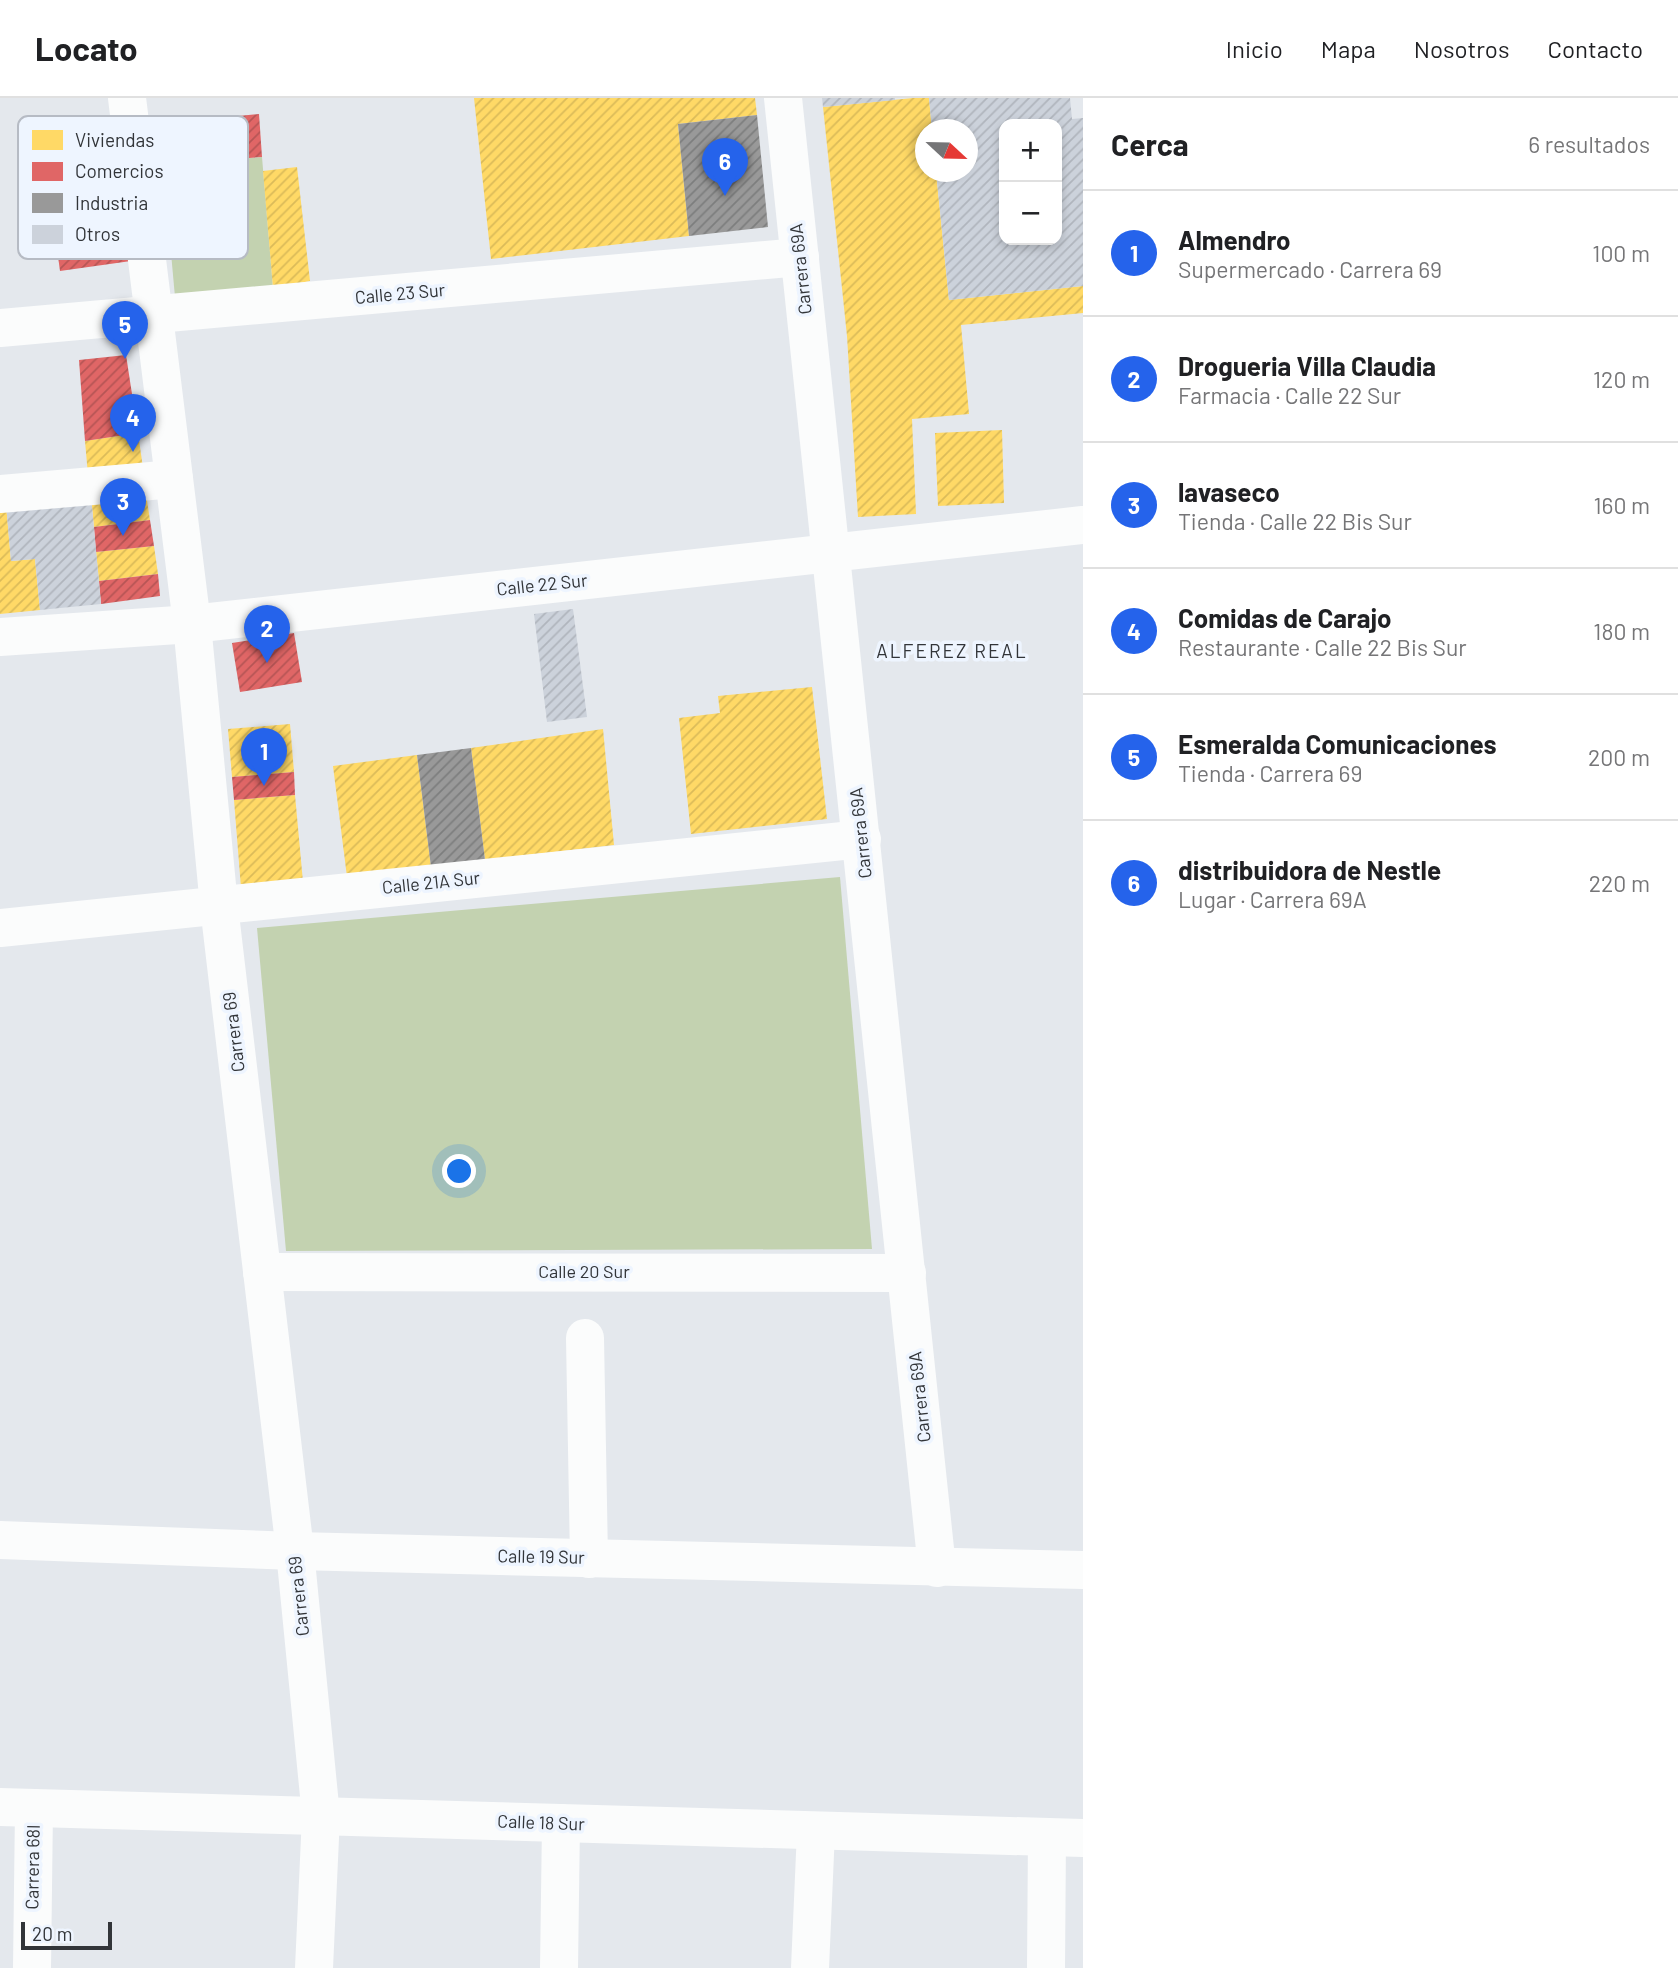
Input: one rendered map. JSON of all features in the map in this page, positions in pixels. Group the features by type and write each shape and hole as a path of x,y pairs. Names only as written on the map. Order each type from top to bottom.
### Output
{"street":[{"name":"Carrera 69","path":"127,98 129,116"},
{"name":"Carrera 69A","path":"783,98 937,1567"},
{"name":"Calle 23 Sur","path":"0,328 152,317 800,257"},
{"name":"Carrera 69","path":"145,259 191,624 190,745 219,905 295,1551 321,1816 314,1968"},
{"path":"0,494 174,479"},
{"name":"Calle 22 Sur","path":"0,637 191,624 1083,525"},
{"name":"Calle 21A Sur","path":"0,928 862,839"},
{"name":"Calle 20 Sur","path":"262,1272 907,1273"},
{"path":"585,1338 589,1559"},
{"name":"Calle 19 Sur","path":"0,1541 589,1559 1083,1570"},
{"name":"Calle 18 Sur","path":"17,1807 1065,1838"},
{"name":"Carrera 68I","path":"17,1807 32,1968"},
{"path":"559,1968 561,1823"},
{"path":"810,1968 816,1831"},
{"path":"1046,1968 1065,1838"}],"green space":[{"path":"262,157 273,288 175,297 172,259 248,259 248,158"},
{"path":"840,877 872,1249 286,1251 257,928"}],"building: Viviendas":[{"path":"474,98 755,98 757,115 678,124 689,236 491,259"},
{"path":"929,98 931,119 915,119 915,182 937,182 949,300 1083,286 1083,313 961,325 969,414 912,419 916,514 858,517 847,336 823,107"},
{"path":"297,167 310,281 273,288 263,171"},
{"path":"1002,430 1004,503 938,506 935,433"},
{"path":"138,433 143,468 88,475 85,441"},
{"path":"145,488 150,520 94,527 91,496"},
{"path":"6,504 11,561 35,559 40,610 0,614 0,505"},
{"path":"154,546 158,574 99,581 96,552"},
{"path":"812,687 827,819 691,834 679,718 720,713 718,696"},
{"path":"290,724 294,772 232,777 228,729"},
{"path":"603,729 614,845 485,860 471,748"},
{"path":"417,755 431,867 347,877 333,766"},
{"path":"295,795 303,882 241,888 234,800"}],"building: Comercios":[{"path":"259,114 262,157 248,158 248,116 238,116"},
{"path":"58,259 131,259 131,261 60,271"},
{"path":"126,355 138,433 85,441 79,360"},
{"path":"150,520 154,546 96,552 94,527"},
{"path":"158,574 160,596 101,604 99,581"},
{"path":"294,633 302,682 240,692 232,643"},
{"path":"294,772 295,795 234,800 232,777"}],"building: Industria":[{"path":"757,115 768,227 689,236 678,124"},
{"path":"471,748 485,860 431,867 417,755"}],"building: Otros":[{"path":"822,98 895,98 895,100 823,107"},
{"path":"929,98 1070,98 1072,119 1083,118 1083,286 949,300 937,182 978,182 978,119 931,119"},
{"path":"91,496 101,604 40,610 35,559 11,561 6,504"},
{"path":"573,609 587,717 547,722 534,614"}],"place":[{"name":"distribuidora de Nestle","path":"725,196"},
{"name":"Esmeralda Comunicaciones","path":"125,359"},
{"name":"Comidas de Carajo","path":"133,452"},
{"name":"lavaseco","path":"123,536"},
{"name":"Drogueria Villa Claudia","path":"267,663"},
{"name":"Almendro","path":"264,786"}],"district":[{"name":"ALFEREZ REAL","path":"952,651"}]}
